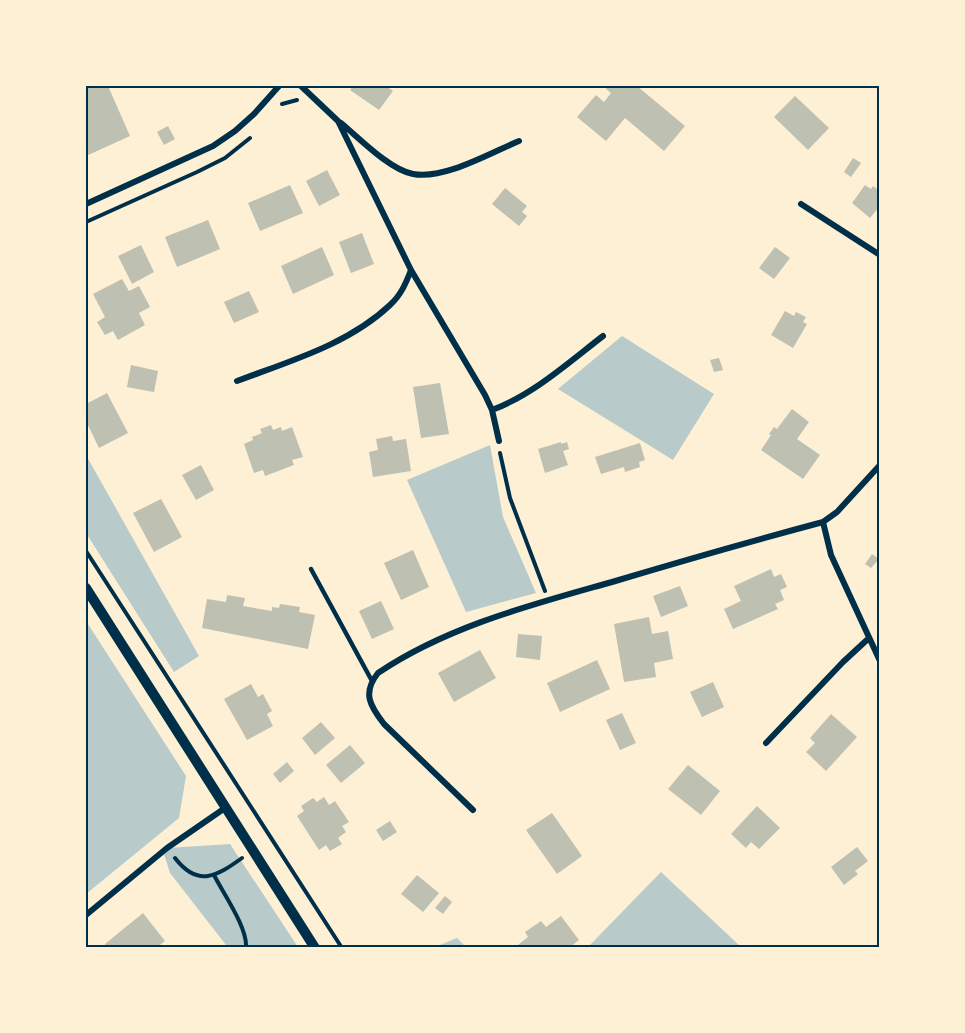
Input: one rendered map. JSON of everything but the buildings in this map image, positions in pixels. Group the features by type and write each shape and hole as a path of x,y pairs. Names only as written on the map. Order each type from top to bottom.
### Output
{"street":[{"path":"86,204 213,146 254,114 279,86"},
{"path":"301,86 338,121 393,165 412,174 433,174 457,168 519,141"},
{"path":"338,121 411,270 492,410 499,441"},
{"path":"801,204 879,255"},
{"path":"237,381 314,352 372,320 391,304 404,287 411,270"},
{"path":"492,410 534,389 603,336"},
{"path":"473,810 376,714 370,704 369,691 372,681 387,667 477,622 823,522 837,512 879,465"},
{"path":"823,522 831,555 879,661"},
{"path":"86,588 315,948"},
{"path":"766,744 843,662 869,638"},
{"path":"86,915 167,848 225,808"}],"lane":[{"path":"311,569 372,681"}],"path":[{"path":"499,441 510,498 549,600"},
{"path":"86,551 342,948"},
{"path":"167,848 182,867 194,874 207,877 214,875 271,836"},
{"path":"214,875 247,940 246,948"}],"shaded area":[{"path":"622,336 714,394 673,460 558,389"},
{"path":"490,445 503,517 536,593 466,612 407,480"},
{"path":"86,455 199,656 174,672 86,533"},
{"path":"86,621 186,776 179,818 86,894"},
{"path":"230,844 298,947 223,947 226,945 170,873 163,851 167,848"},
{"path":"661,872 741,947 588,947"},
{"path":"457,938 466,947 435,947"}]}
